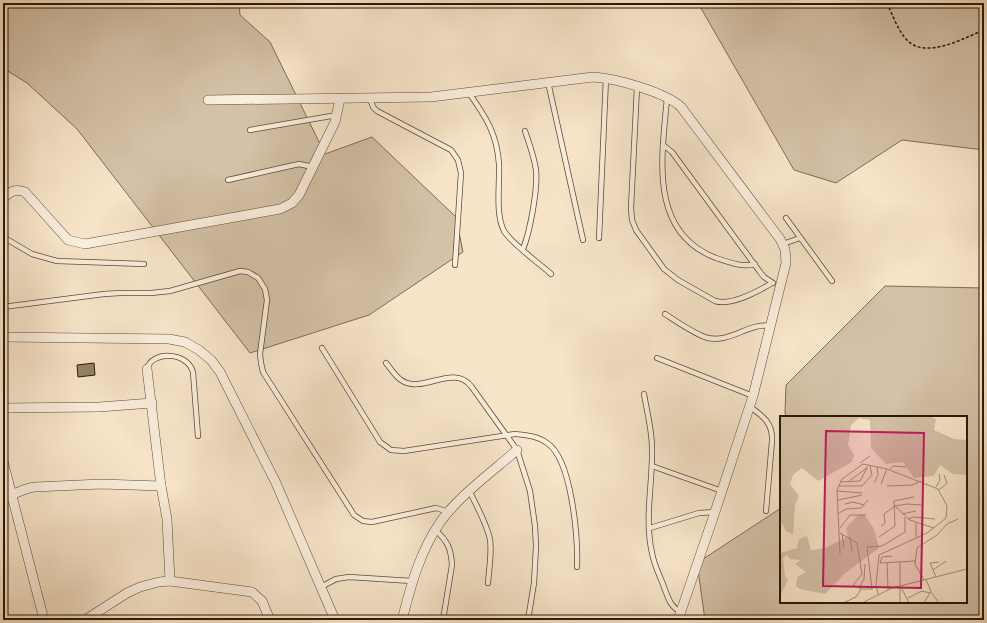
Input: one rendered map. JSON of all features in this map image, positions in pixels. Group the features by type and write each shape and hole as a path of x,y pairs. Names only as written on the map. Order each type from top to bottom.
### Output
{"street":[{"path":"208,100 431,97 593,77 606,78 637,87 667,96 677,102 783,244 786,256 786,263 776,284 771,326 753,396 722,492 679,616"},
{"path":"3,200 12,191 19,190 25,192 68,240 80,244 90,244 280,209 288,206 296,199 313,167 337,115 340,99"},
{"path":"3,337 169,339 192,346 205,354 220,372 276,483 335,620"},
{"path":"147,369 161,486 167,519 170,581"},
{"path":"3,408 99,407 152,402"},
{"path":"402,620 412,582 421,557 436,530 449,512 517,450"},
{"path":"3,462 8,496 44,620"},
{"path":"8,496 21,490 34,487 101,484 161,486"},
{"path":"85,620 133,590 149,584 170,581 252,592 262,601 270,620"}],"lane":[{"path":"599,238 606,78"},
{"path":"548,82 583,240"},
{"path":"637,87 631,208 632,220 639,235 664,269 672,276 715,301 723,303 734,301 776,284"},
{"path":"469,93 486,118 497,148 501,225 507,234 551,274"},
{"path":"667,96 663,145 663,191 670,215 680,231 697,248 711,256 745,266 755,264"},
{"path":"370,98 377,111 451,150 458,160 461,173 455,265"},
{"path":"250,130 337,115"},
{"path":"523,249 530,229 537,182 535,165 525,131"},
{"path":"663,145 672,152 764,277 776,284"},
{"path":"228,180 299,164 313,167"},
{"path":"786,218 832,281"},
{"path":"3,237 32,254 57,261 144,264"},
{"path":"783,244 800,238"},
{"path":"3,307 120,293 159,293 240,271 252,273 260,280 266,294 267,306 260,354 263,372 354,515 363,521 372,522 436,508 449,512"},
{"path":"665,314 703,337 714,339 728,337 755,326 771,326"},
{"path":"322,348 380,442 387,449 399,452 506,435 531,436 547,442 555,450 562,461 566,473 576,522 578,542 577,567"},
{"path":"147,369 151,361 157,358 178,357 185,360 190,365 193,372 198,436"},
{"path":"657,358 753,396"},
{"path":"386,363 399,379 410,384 418,384 451,377 458,377 465,380 471,386 517,450 530,491 535,526 535,565 528,620"},
{"path":"644,394 651,430 652,466 648,508 650,547 654,563 670,602 676,609 679,616"},
{"path":"749,406 764,416 769,423 772,432 766,511"},
{"path":"652,466 722,492"},
{"path":"470,492 490,539 488,583"},
{"path":"650,528 699,513 715,512"},
{"path":"436,530 445,538 452,558 443,620"},
{"path":"321,587 336,579 349,577 412,582"}],"path":[{"path":"887,3 899,28 908,41 917,47 935,49 984,30"}],"shaded area":[{"path":"3,3 239,3 240,15 270,42 325,154 372,137 456,217 463,252 369,315 250,353 77,129 27,83 3,68"},
{"path":"698,3 984,3 984,150 902,140 836,183 794,170"},
{"path":"885,286 984,288 984,620 705,620 697,563 780,509 780,603 967,603 967,416 786,416 786,385"}],"building":[{"path":"94,363 95,375 78,377 77,365"}]}
